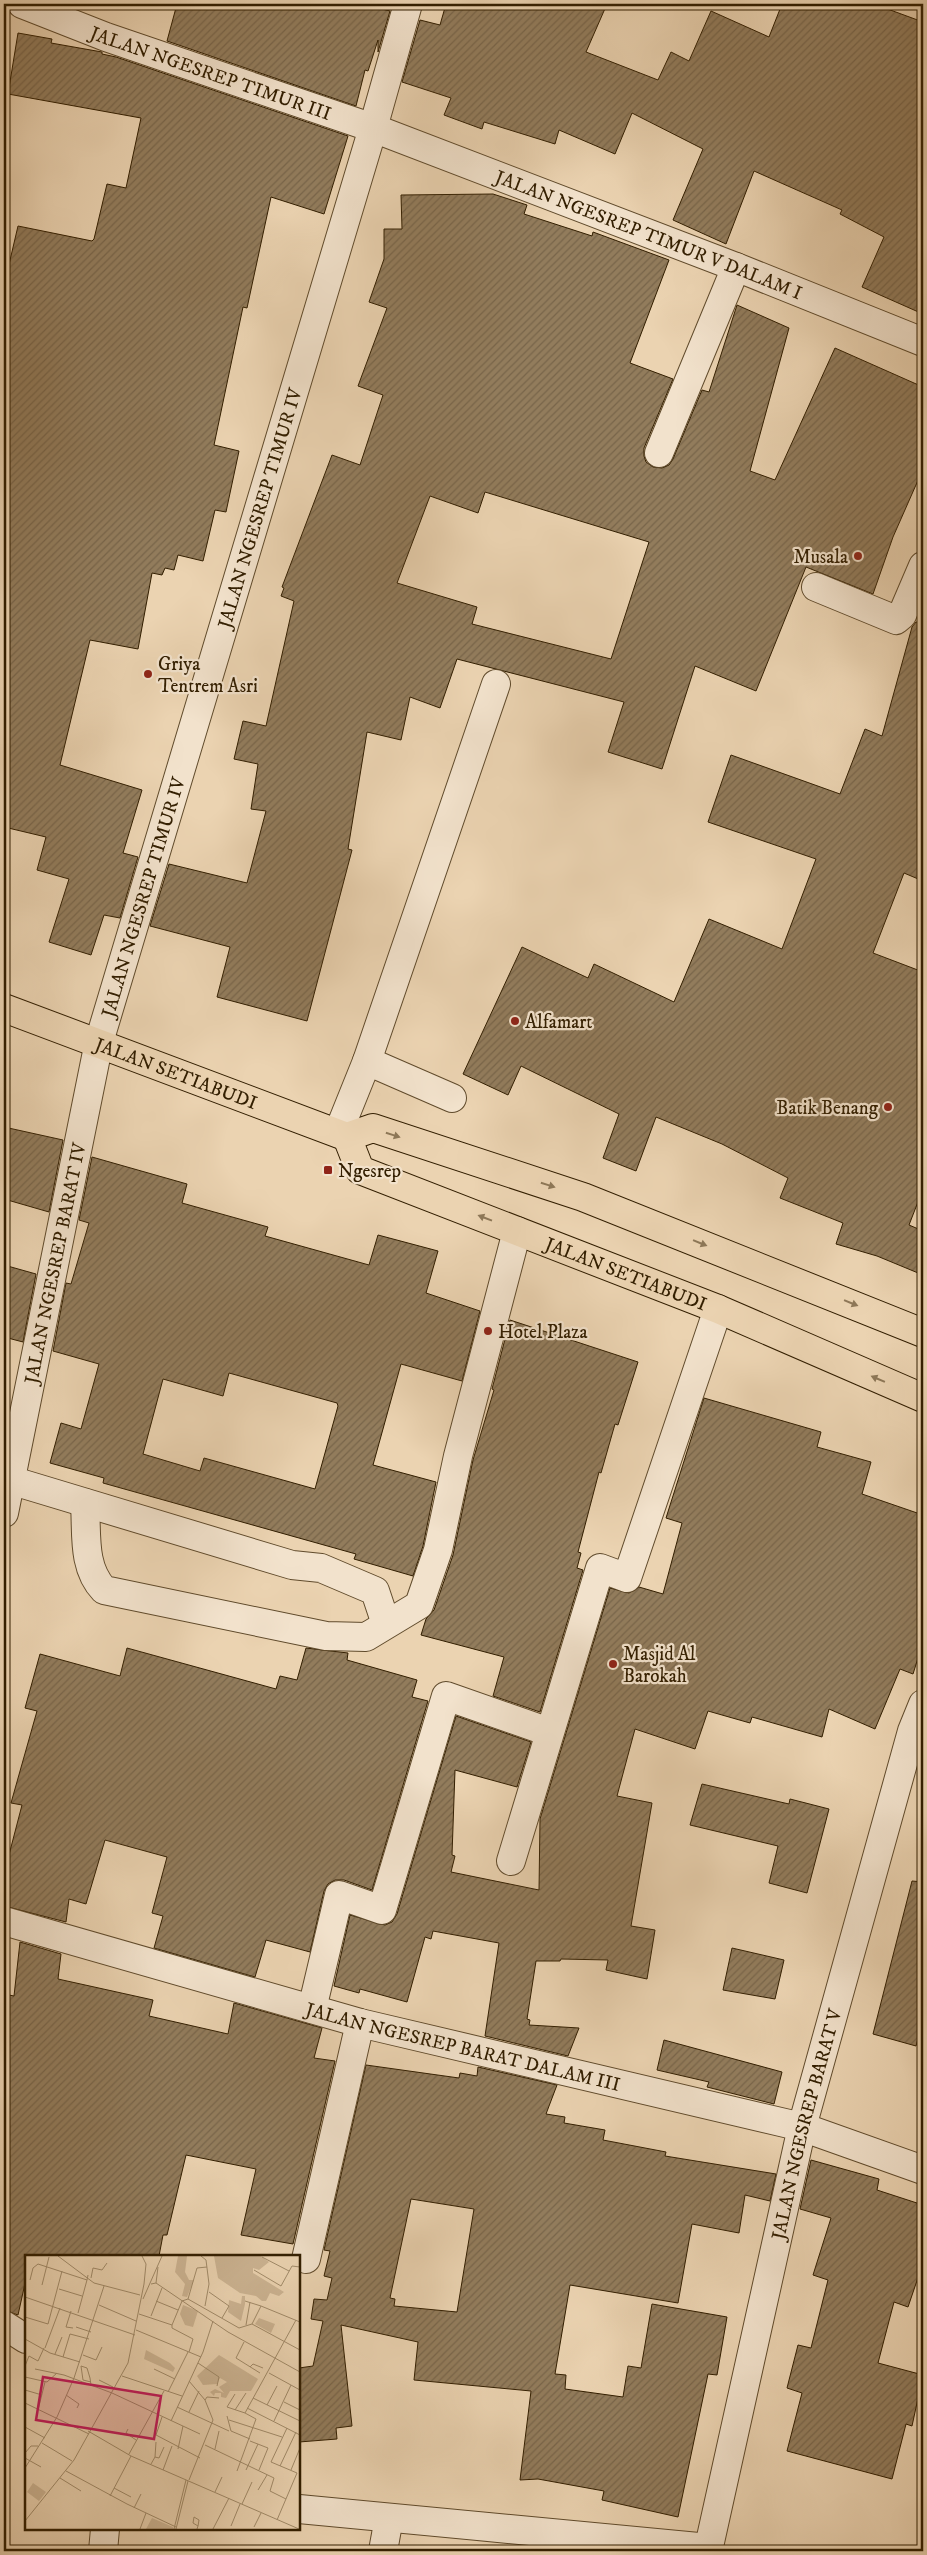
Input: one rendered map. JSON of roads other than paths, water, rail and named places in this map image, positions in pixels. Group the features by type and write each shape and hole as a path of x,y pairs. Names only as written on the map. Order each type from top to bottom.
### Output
{"highway":[{"name":"JALAN SETIABUDI","path":"4,1008 343,1135 360,1170 718,1309 923,1398"},
{"path":"343,1135 373,1128 583,1197 923,1333"}],"street":[{"name":"JALAN NGESREP TIMUR III","path":"22,4 106,37 374,128"},
{"name":"JALAN NGESREP TIMUR IV","path":"99,1042 374,128 408,4"},
{"name":"JALAN NGESREP TIMUR V DALAM I","path":"374,128 736,267 923,342"},
{"path":"659,453 736,267"},
{"path":"816,587 896,620 902,615 923,566"},
{"path":"343,1135 496,684"},
{"name":"JALAN NGESREP BARAT IV","path":"4,1512 99,1042"},
{"path":"367,1061 452,1098"},
{"path":"85,1503 91,1571 96,1582 104,1590 326,1636 366,1637 419,1605 438,1550 458,1456 517,1231"},
{"path":"511,1861 600,1568 627,1578 718,1309"},
{"path":"10,1480 292,1564 330,1572 375,1591 386,1624"},
{"path":"312,2010 339,1895 382,1910 446,1696 549,1732"},
{"name":"JALAN NGESREP BARAT V","path":"708,2550 802,2127 906,1751 923,1704"},
{"name":"JALAN NGESREP BARAT DALAM III","path":"4,1921 360,2023 802,2127 923,2170"},
{"path":"306,2258 360,2023"},
{"path":"4,2325 25,2338"},
{"path":"300,2508 708,2550"},
{"path":"383,2551 389,2518"},
{"path":"103,2551 105,2530"}],"place":[{"name":"Musala","path":"858,556"},
{"name":"Griya Tentrem Asri","path":"148,674"},
{"name":"Alfamart","path":"515,1021"},
{"name":"Batik Benang","path":"888,1107"},
{"name":"Ngesrep","path":"328,1170"},
{"name":"Hotel Plaza","path":"488,1331"},
{"name":"Masjid Al Barokah","path":"613,1664"}]}
